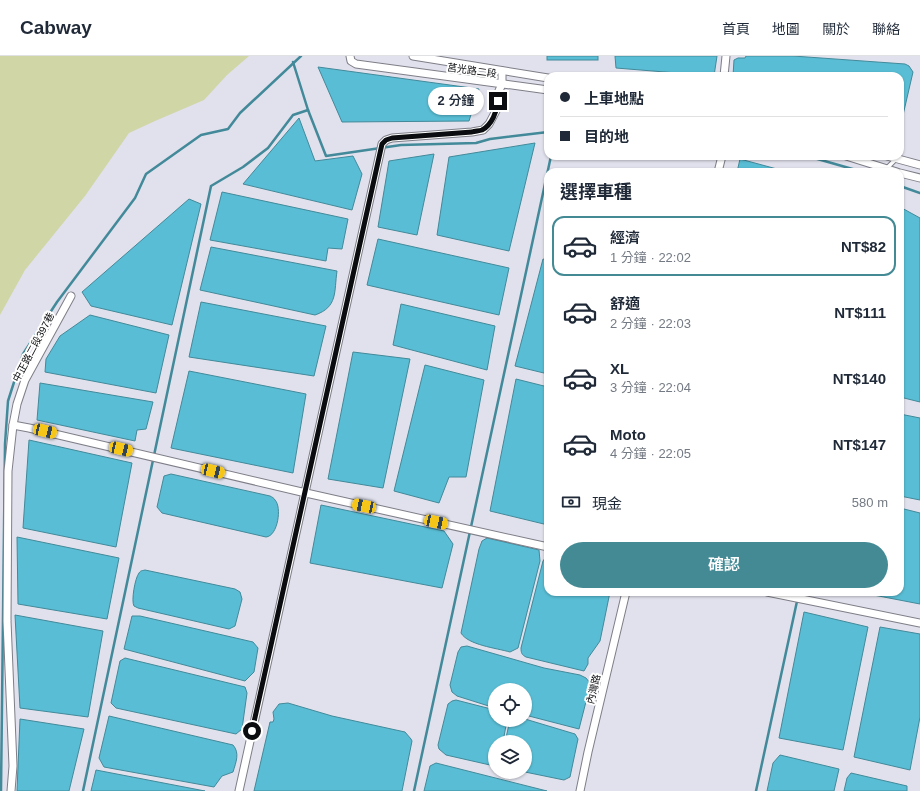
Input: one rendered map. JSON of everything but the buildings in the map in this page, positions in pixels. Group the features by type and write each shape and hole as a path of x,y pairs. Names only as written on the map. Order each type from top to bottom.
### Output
{"street":[{"name":"莒光路二段","path":"350,56 351,60 356,64 544,89"},
{"name":"莒光路二段","path":"413,56 544,77"},
{"path":"724,72 726,56"},
{"path":"239,791 382,144 386,140 392,138 483,130 489,124 497,110 498,93 502,84 502,71"},
{"path":"858,160 883,168"},
{"path":"900,160 920,165"},
{"path":"904,174 920,178"},
{"name":"中正路二段397巷","path":"11,791 12,766 8,621 8,471 13,425 17,404 25,380 71,296"},
{"path":"13,425 544,546"},
{"name":"內灣路","path":"580,791 625,596"},
{"path":"787,596 920,623"}],"lane":[{"path":"887,168 895,160"}],"green space":[{"path":"0,56 249,56 227,75 204,100 129,133 85,196 25,270 0,315"}],"water":[{"path":"547,56 598,56 598,60 547,60"},
{"path":"615,56 717,56 715,72 665,72 616,68"},
{"path":"746,56 793,56 905,64 909,66 913,72 904,111 904,72 733,72 734,60 738,58 745,58"},
{"path":"318,67 479,89 469,121 342,122"},
{"path":"299,118 315,161 353,156 362,174 352,210 243,184"},
{"path":"535,143 509,251 437,235 449,157"},
{"path":"434,154 417,235 378,227 389,161"},
{"path":"740,160 744,160 773,168 738,168"},
{"path":"222,192 348,219 342,249 328,248 326,261 210,240"},
{"path":"189,199 201,204 172,325 91,306 82,292"},
{"path":"904,209 920,218 920,402 904,398"},
{"path":"378,239 509,268 499,315 367,285"},
{"path":"211,247 337,271 334,298 328,308 315,315 200,290"},
{"path":"543,259 544,259 544,373 515,366"},
{"path":"201,302 326,326 314,376 189,357"},
{"path":"401,304 495,326 487,370 393,345"},
{"path":"90,315 169,335 156,393 45,372 46,359 60,336"},
{"path":"353,352 410,359 383,488 328,479"},
{"path":"425,365 484,380 466,477 449,477 439,503 394,491"},
{"path":"189,371 306,394 293,473 171,448"},
{"path":"516,379 544,386 544,524 490,511"},
{"path":"40,383 153,402 146,429 137,430 135,441 37,420"},
{"path":"904,415 920,418 920,500 904,497"},
{"path":"29,440 132,463 116,547 23,528"},
{"path":"171,474 270,496 274,499 278,509 278,521 276,527 270,535 266,537 162,513 157,507 164,476"},
{"path":"321,505 444,531 453,544 442,588 310,563"},
{"path":"904,509 920,513 920,604 879,596 904,596"},
{"path":"17,537 119,558 107,619 18,604"},
{"path":"487,538 539,550 540,561 518,648 510,652 476,643 461,633 479,549 482,541"},
{"path":"544,560 544,596 609,596 600,641 588,658 588,664 584,671 526,657 522,653 521,648"},
{"path":"145,570 235,589 240,592 242,599 235,626 229,629 134,606 133,595 136,580 140,572"},
{"path":"804,612 868,627 843,750 779,738"},
{"path":"15,615 103,631 88,717 20,708"},
{"path":"132,616 140,616 253,642 258,648 254,672 245,681 124,649"},
{"path":"880,627 920,634 920,717 910,770 854,757"},
{"path":"467,646 544,668 580,675 586,678 590,683 590,686 579,729 532,717 532,683 488,683 488,706 457,696 452,692 450,685 458,652 461,647"},
{"path":"125,658 245,687 247,693 242,729 236,734 116,708 111,703 120,661"},
{"path":"456,700 488,708 488,727 506,727 504,735 488,735 488,765 446,755 439,749 438,745 448,704"},
{"path":"288,703 332,716 405,732 412,741 402,791 254,791 270,722 273,722 274,719 273,712 279,704"},
{"path":"109,716 233,745 237,754 233,772 222,776 214,787 104,767 99,758"},
{"path":"20,719 84,729 69,791 17,791"},
{"path":"532,721 575,734 578,739 570,777 564,780 532,773 532,735 507,735 508,727 532,727"},
{"path":"780,755 839,769 834,791 767,791 773,763"},
{"path":"436,763 488,776 488,779 499,779 547,791 424,791 430,766"},
{"path":"96,770 205,791 91,791"},
{"path":"851,773 907,786 907,791 844,791 847,778"}],"waterway":[{"path":"1,791 5,444 8,401 23,354 57,302 135,198 146,174 201,135 228,129 240,113 301,56"},
{"path":"293,62 308,110 326,156 401,145 476,143 490,139 544,132"},
{"path":"83,791 211,186 243,167 268,148 293,115 308,110"},
{"path":"548,168 550,160"},
{"path":"821,160 849,168"},
{"path":"904,187 920,193"},
{"path":"414,791 544,188"},
{"path":"756,791 798,596"}],"route":[{"path":"252,731 306,493 382,144 386,140 392,138 483,130 489,124 497,110 498,101"}]}
